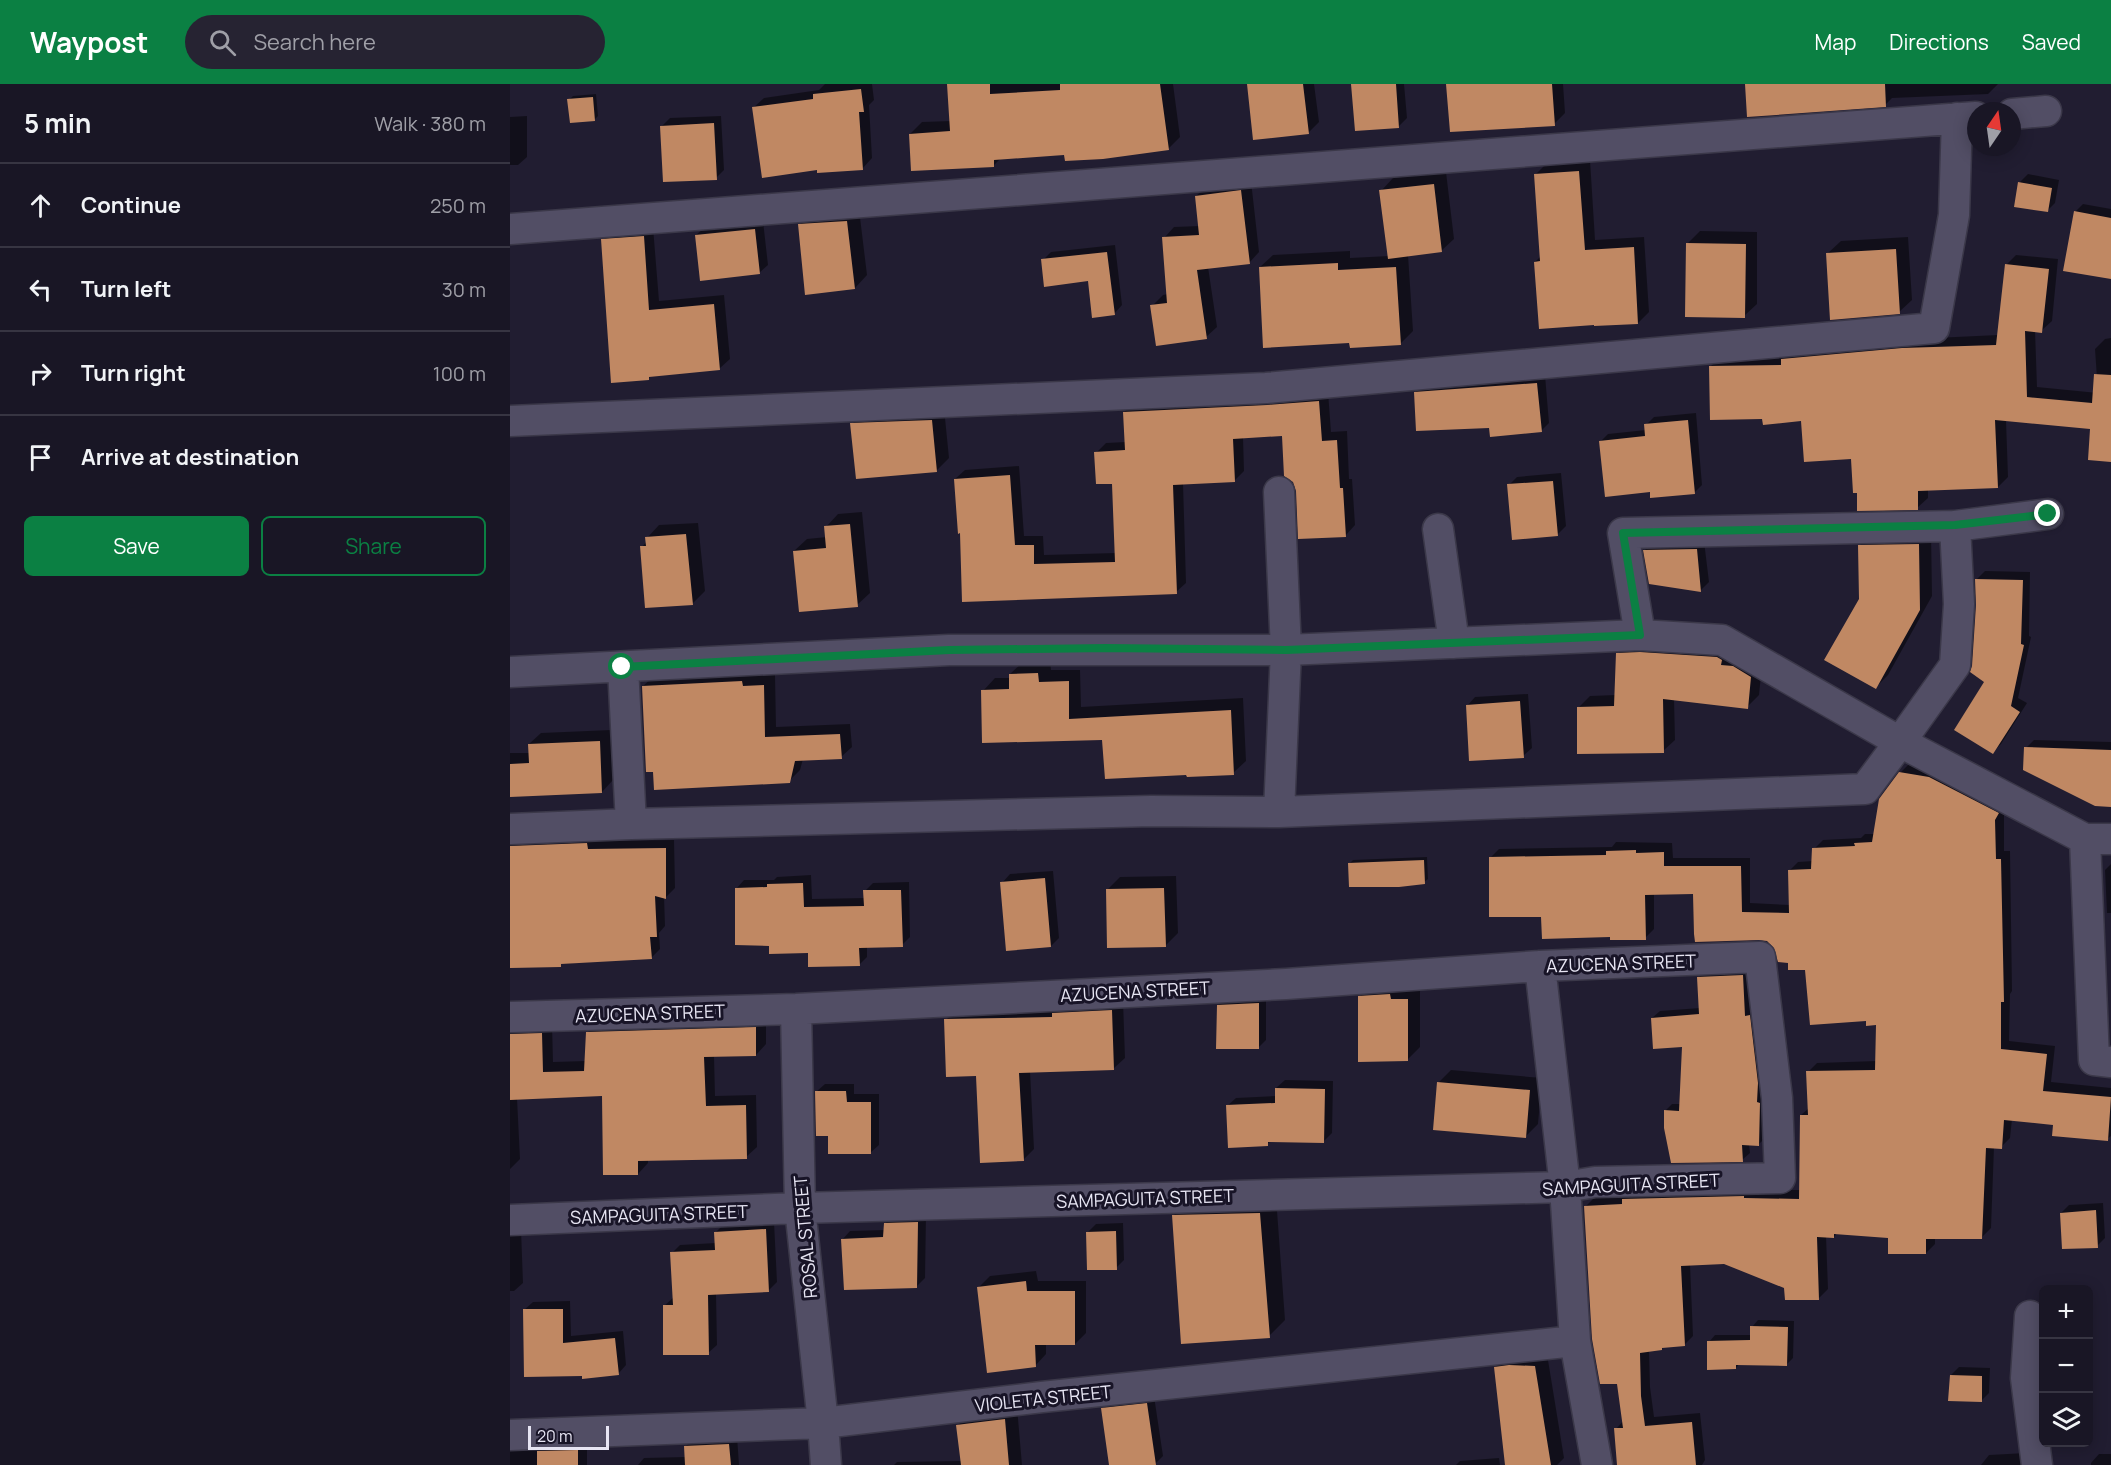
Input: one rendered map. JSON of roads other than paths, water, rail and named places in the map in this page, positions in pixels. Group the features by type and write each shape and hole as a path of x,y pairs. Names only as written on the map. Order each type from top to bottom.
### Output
{"street":[{"path":"2021,113 2046,111"},
{"path":"510,229 1966,118 1954,215 1934,328 1266,388 510,421"},
{"path":"1279,492 1286,650 1279,813"},
{"path":"1640,635 1623,533 1955,525 2048,514"},
{"path":"510,829 1151,811 1279,813 1864,789 1955,666 1959,604 1955,525"},
{"path":"1438,529 1454,643"},
{"path":"510,672 949,650 1106,648 1286,650 1640,635 1722,640 1900,742 2098,839 2094,1060 2111,1062"},
{"path":"622,667 631,824"},
{"name":"AZUCENA STREET","path":"510,1017 796,1009 1286,984 1540,966 1760,957 1777,1098 1780,1178"},
{"path":"1540,966 1565,1187 1575,1341 1597,1465"},
{"name":"ROSAL STREET","path":"796,1009 800,1208 826,1465"},
{"name":"SAMPAGUITA STREET","path":"510,1220 800,1208 1565,1187 1595,1182 1780,1178"},
{"path":"2030,1316 2026,1378 2037,1465"},
{"name":"VIOLETA STREET","path":"510,1435 823,1423 1042,1397 1575,1341"}]}
